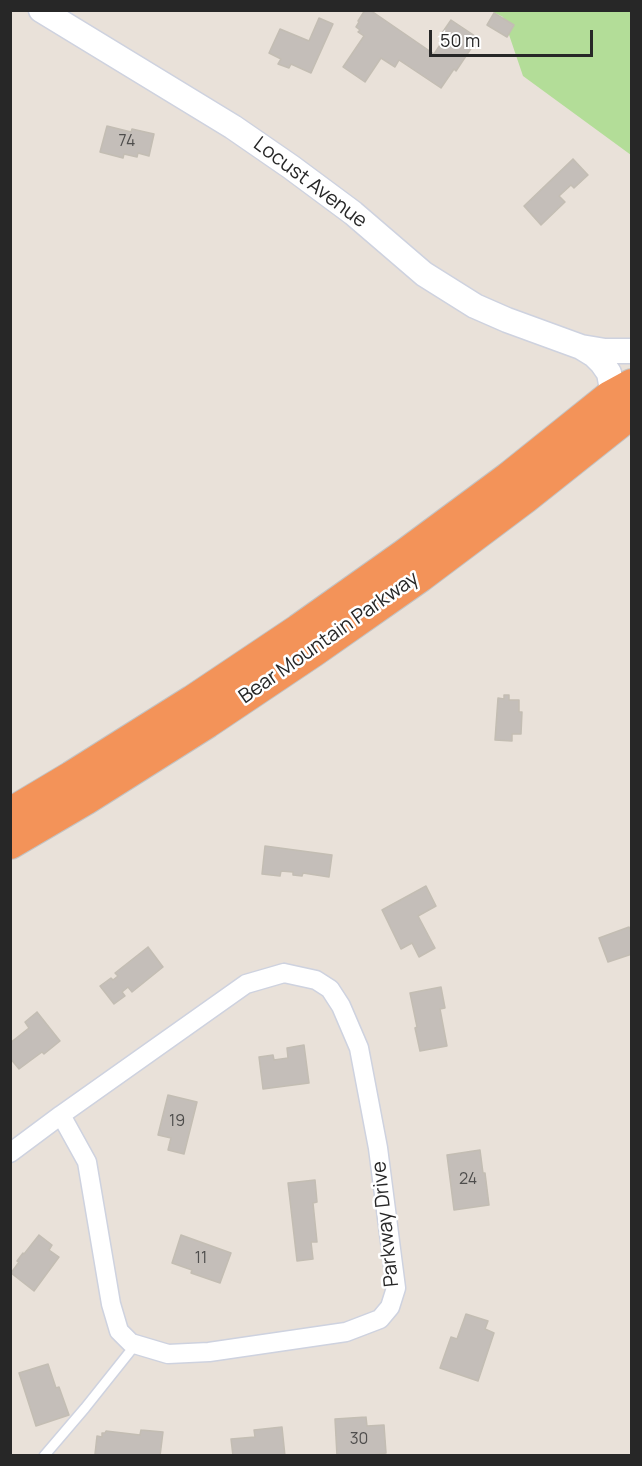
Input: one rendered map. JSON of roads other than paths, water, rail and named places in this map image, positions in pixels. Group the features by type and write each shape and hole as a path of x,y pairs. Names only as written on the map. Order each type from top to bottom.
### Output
{"highway":[{"name":"Bear Mountain Parkway","path":"10,814 193,701 299,630 508,478 624,398 626,417 420,576 314,651 207,722 10,843"}],"street":[{"name":"Locust Avenue","path":"41,10 233,127 352,213 424,274 449,291 507,320 581,347 605,351 632,351"},
{"name":"Locust Avenue","path":"581,347 602,363 609,373 611,384 624,398"},
{"name":"Parkway Drive","path":"10,1153 61,1115 246,984 284,973 316,980 330,989 341,1005 359,1048 378,1148 396,1288 390,1307 380,1319 346,1332 208,1352 168,1354 130,1342 119,1331 111,1304 87,1162 61,1115"}],"lane":[{"path":"44,1455 136,1344"}]}
